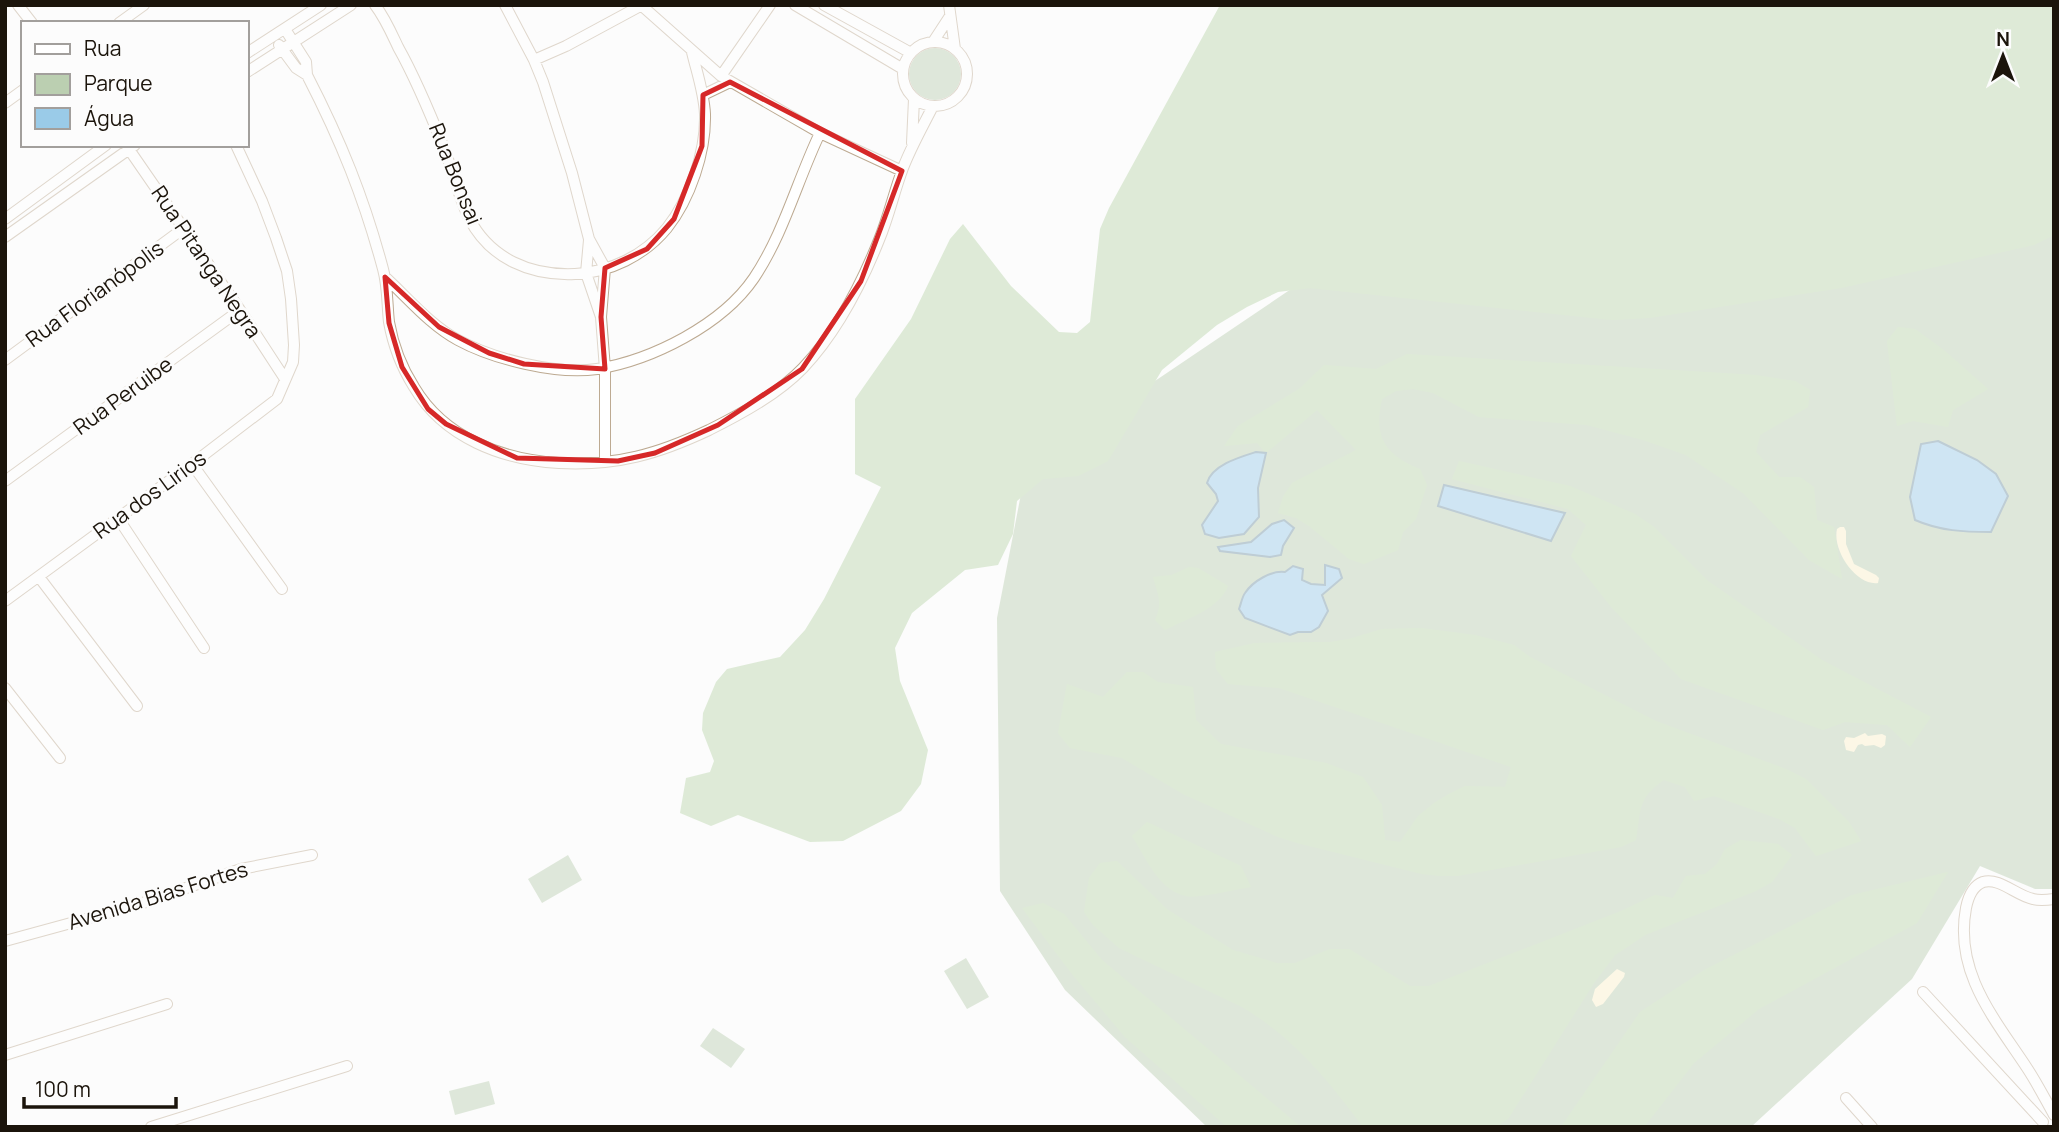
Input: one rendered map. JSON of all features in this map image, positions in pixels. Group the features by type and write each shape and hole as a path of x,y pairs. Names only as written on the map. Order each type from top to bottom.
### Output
{"street":[{"path":"18,5 30,21"},
{"path":"122,21 144,5"},
{"path":"248,52 321,5"},
{"path":"248,71 351,5"},
{"path":"375,5 385,19"},
{"path":"382,5 385,19"},
{"path":"505,5 534,60 572,173 589,239 605,268 601,317 605,366 606,462"},
{"path":"534,60 642,5 725,79 820,133 902,171"},
{"path":"703,95 725,79 770,5"},
{"path":"795,5 903,69"},
{"path":"824,5 911,52"},
{"path":"933,42 950,11"},
{"path":"950,11 955,49"},
{"name":"Rua Bonsai","path":"385,19 433,121 469,218 477,231 499,254 522,267 549,273 586,273 628,260 647,249 674,219 694,173 704,129 703,95 692,52"},
{"path":"285,29 306,62 307,75 348,159 366,208 385,277 390,323 402,367 428,409 446,424 480,445 517,458 570,464 606,462 655,453 718,425 770,394 802,369 822,345 861,281 880,237 902,171 933,106"},
{"path":"274,36 296,68 307,75"},
{"path":"933,42 945,43 955,49 966,66 965,86 960,95 942,106 921,103 914,99 907,90 903,69 911,52 921,45 933,42"},
{"path":"5,103 21,91"},
{"path":"912,147 914,99"},
{"path":"385,277 439,327 457,339 524,364 595,369 653,352 679,340 724,311 753,279 775,243 820,133"},
{"path":"5,219 103,147"},
{"path":"5,237 130,147"},
{"name":"Rua Pitanga Negra","path":"130,147 285,379"},
{"name":"Rua dos Lirios","path":"5,601 277,399 293,362 291,299 276,238 237,147"},
{"path":"74,169 83,181"},
{"name":"Rua Florianópolis","path":"5,360 184,228"},
{"path":"589,239 586,273 601,317"},
{"name":"Rua Peruibe","path":"5,481 240,310"},
{"path":"192,464 282,589"},
{"path":"118,518 204,648"},
{"path":"39,576 137,706"},
{"path":"5,688 60,758"},
{"name":"Avenida Bias Fortes","path":"5,941 137,905 240,869 312,855"},
{"path":"1923,992 2040,1124 2053,1113 1975,983 1964,948 1963,927 1971,893 1982,882 1997,883 2033,900 2054,899"},
{"path":"5,1055 167,1004"},
{"path":"151,1127 179,1123 347,1066"},
{"path":"1846,1098 1872,1127"}],"highlighted area":[{"path":"730,82 902,171 861,281 802,369 718,425 655,453 618,461 517,458 446,424 428,409 402,367 389,323 385,277 439,327 489,353 524,364 605,369 601,317 605,268 647,249 674,219 702,146 703,95"}],"green space":[{"path":"1220,5 2054,5 2054,235 2034,245 1841,288 1649,318 1612,320 1310,288 1278,292 1217,325 1162,370 1108,461 1078,476 1043,479 1017,501 1013,534 998,565 965,570 912,613 895,648 900,681 928,750 921,784 901,811 843,841 810,842 738,815 711,826 680,813 686,778 710,772 714,761 702,730 703,713 716,682 727,669 780,657 805,630 824,599 881,487 855,474 855,399 911,319 950,239 963,224 1011,286 1059,332 1077,333 1090,322 1100,229"},
{"path":"935,48 954,55 961,74 954,93 935,100 916,93 909,74 916,55"},
{"path":"2054,219 2054,889 2035,889 1980,866 1912,979 1751,1127 1207,1127 1065,990 1000,891 997,618 1026,468 1297,285"},
{"path":"1898,327 1915,329 1988,389 1953,410 1948,427 1913,421 1897,426 1887,341"},
{"path":"1407,354 1755,375 1795,381 1810,390 1808,407 1760,435 1756,452 1779,477 1800,477 1814,487 1817,520 1834,527 1842,579 1809,560 1743,493 1686,455 1587,425 1479,417 1433,393 1413,389 1396,391 1382,399 1379,424 1390,451 1420,469 1427,485 1416,519 1403,532 1398,550 1364,564 1349,559 1309,526 1296,518 1278,513 1283,497 1292,483 1356,450 1317,410 1266,453 1257,443 1224,446 1238,426 1299,389 1324,365 1376,369"},
{"path":"1459,461 1570,486 1635,514 1653,526 1708,581 1822,660 1931,717 1910,747 1887,725 1845,722 1823,730 1681,679 1612,608 1571,556 1586,525 1568,509 1452,479"},
{"path":"1189,567 1198,568 1228,586 1224,594 1210,607 1165,630 1155,620 1159,603 1153,577 1172,575"},
{"path":"1421,628 1475,635 1514,645 1530,657 1656,721 1786,769 1806,779 1849,822 1861,841 1816,856 1795,828 1779,819 1714,796 1694,801 1685,787 1664,780 1645,799 1636,840 1621,847 1457,876 1422,874 1278,837 1183,794 1122,758 1070,748 1058,733 1067,684 1103,697 1127,672 1143,672 1158,682 1193,687 1196,720 1221,744 1326,763 1363,777 1382,805 1385,840 1400,842 1418,816 1434,803 1465,786 1505,787 1511,767 1279,688 1228,684 1216,669 1215,652 1255,643 1330,642 1382,629"},
{"path":"1147,822 1241,866 1251,887 1198,896 1176,893 1160,880 1132,836"},
{"path":"1741,840 1778,844 1792,855 1772,882 1756,891 1645,935 1615,955 1594,983 1508,1119 1495,1127 1363,1127 1323,1076 1278,1032 1242,1007 1119,948 1093,925 1084,912 1089,878 1100,863 1117,861 1168,910 1233,950 1277,963 1295,963 1330,949 1349,949 1410,986 1429,986 1621,911 1655,895 1673,898 1686,876 1705,874 1717,864 1725,849"},
{"path":"568,855 582,880 542,903 528,879"},
{"path":"1948,872 1917,923 1759,1009 1694,1063 1644,1127 1561,1127 1640,1012 1706,969 1852,895"},
{"path":"1043,903 1064,914 1102,960 1301,1127 1227,1127 1125,1037 1072,974 1022,908"},
{"path":"966,958 989,997 967,1009 944,971"},
{"path":"713,1028 745,1049 731,1068 700,1046"},
{"path":"489,1081 495,1104 455,1115 449,1091"}],"sand":[{"path":"1840,527 1844,527 1846,531 1846,544 1854,564 1876,575 1879,578 1878,583 1862,579 1847,565 1836,537"},
{"path":"1865,733 1868,736 1886,736 1885,745 1881,748 1862,744 1858,745 1854,752 1846,750 1846,737 1854,738"},
{"path":"1617,969 1625,973 1624,977 1603,1004 1596,1007 1592,1000 1595,989"}],"water":[{"path":"1938,441 1977,460 1996,474 2008,496 1991,532 1952,530 1915,520 1910,497 1921,444"},
{"path":"1256,452 1266,453 1258,488 1259,517 1244,534 1219,538 1205,534 1202,525 1218,501 1207,483 1210,477 1227,463"},
{"path":"1444,485 1565,513 1551,541 1438,506"},
{"path":"1284,520 1294,528 1283,546 1281,555 1270,557 1220,551 1218,547 1251,542 1272,524"},
{"path":"1325,565 1339,569 1342,578 1322,595 1328,611 1319,627 1311,632 1290,635 1245,618 1239,609 1244,595 1253,584 1263,577 1285,572 1293,566 1303,569 1302,580 1325,585"}]}
